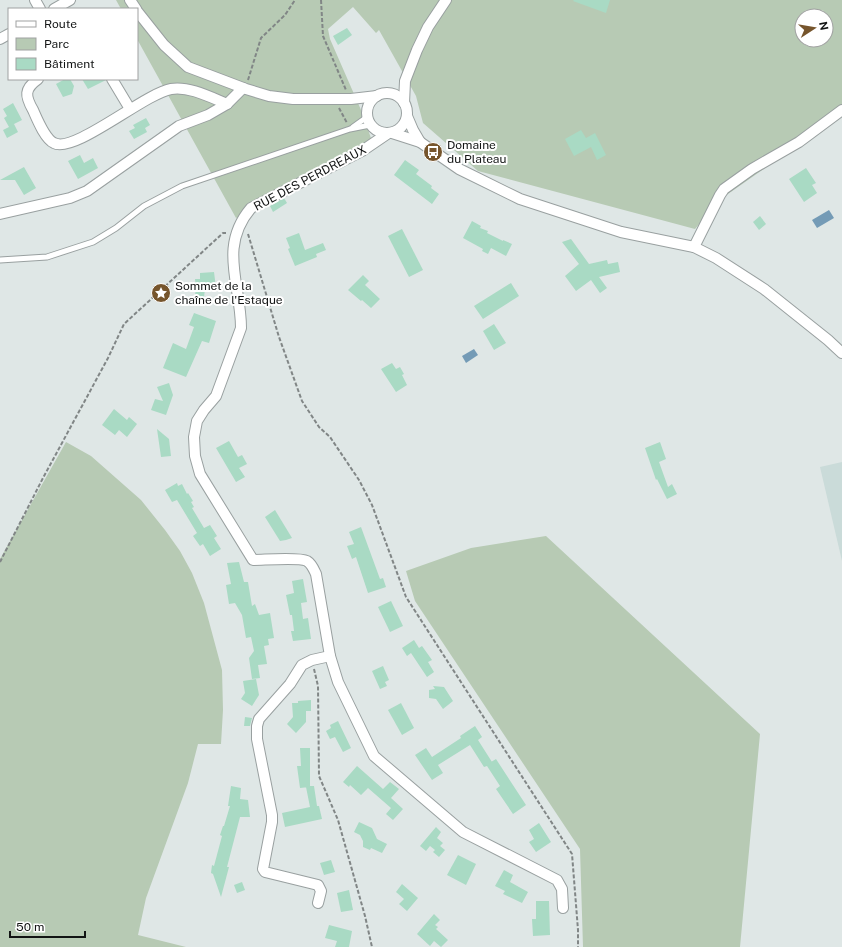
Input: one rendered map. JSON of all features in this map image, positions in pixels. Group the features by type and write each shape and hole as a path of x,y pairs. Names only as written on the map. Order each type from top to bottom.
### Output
{"street":[{"path":"56,8 70,0"},
{"path":"404,103 405,81 417,50 428,26 446,0"},
{"path":"138,12 164,45 188,67 269,96 293,99 351,99 383,94 394,94 404,103 407,109 407,116 420,142"},
{"path":"37,80 31,84 27,91 28,101 48,138 54,144 62,145 71,143 114,120 157,94 171,89 184,89 196,92 227,104"},
{"path":"113,80 130,109"},
{"path":"394,94 405,81"},
{"path":"0,214 70,198 87,191 179,126 208,115 227,104 244,88"},
{"path":"369,120 372,99 377,96"},
{"path":"351,99 377,131 390,133 420,142 459,169 520,199 621,232 694,247 716,258 764,289 842,353"},
{"path":"694,247 720,194 724,189 752,169 799,142 842,110"},
{"path":"390,133 402,127 407,116"},
{"name":"RUE DES PERDREAUX","path":"369,120 373,137 371,146"},
{"name":"RUE DES PERDREAUX","path":"330,656 316,574 313,567 307,561 295,559 253,560 200,474 195,456 194,437 197,422 204,410 216,396 241,328 241,316 232,254 235,234 243,217 251,208 371,146 390,133"},
{"path":"318,903 321,891 318,885 265,872 263,869 272,815 257,738 257,726 259,719 290,684 302,665 312,660 330,656 338,682 374,756 463,832 557,880 562,889 563,908"}],"lane":[{"path":"0,260 47,257 93,242 116,228 144,206 182,186 350,129 369,120"},
{"path":"350,129 369,120"}],"path":[{"path":"244,88 261,38 285,15 294,0"},
{"path":"321,0 323,36 351,99"},
{"path":"338,99 337,105 350,129"},
{"path":"243,217 278,337 302,401 319,427 330,437 359,480 372,505 406,597 572,854 577,907 578,947"},
{"path":"0,562 43,478 108,358 124,324 223,233 235,234"},
{"path":"312,660 318,686 319,776 338,820 365,916 372,947"}],"shaded area":[{"path":"842,462 842,561 820,467"}],"green space":[{"path":"116,0 842,0 842,114 718,201 695,229 478,171 423,123 416,96 379,30 376,33 353,7 328,29 330,39 361,110 372,141 236,218 138,41 138,8 120,8"},
{"path":"66,442 91,456 141,500 180,551 192,573 204,603 222,670 223,710 221,744 198,744 188,783 146,898 138,935 186,947 0,947 0,559"},
{"path":"546,536 760,734 740,947 583,947 580,849 415,601 406,571 471,548"}],"water":[{"path":"829,210 834,218 817,228 812,220"},
{"path":"474,349 478,355 466,363 462,356"}],"building":[{"path":"610,0 606,13 573,1"},
{"path":"347,28 352,35 338,45 333,36"},
{"path":"63,80 71,80 74,86 72,94 63,97 56,84"},
{"path":"83,80 106,80 88,89"},
{"path":"13,103 22,120 14,124 18,132 7,138 3,130 9,127 4,118 7,116 3,109"},
{"path":"146,118 150,125 145,128 147,132 134,139 129,131 135,128 133,125"},
{"path":"581,130 586,138 595,133 606,155 597,160 591,147 574,156 565,139"},
{"path":"80,155 84,163 93,158 98,168 78,179 68,161"},
{"path":"405,160 419,170 416,174 432,186 431,188 439,194 432,204 394,175"},
{"path":"24,167 36,188 24,195 15,180 0,180"},
{"path":"806,168 816,183 812,185 817,193 804,202 789,179"},
{"path":"284,198 287,203 273,212 270,206"},
{"path":"760,216 766,224 759,230 753,222"},
{"path":"472,221 481,226 480,228 488,231 487,233 512,244 506,256 491,248 488,254 482,251 483,249 463,238"},
{"path":"402,229 423,270 409,277 388,236"},
{"path":"299,233 305,250 323,243 326,250 316,254 317,257 295,266 288,249 290,248 286,238"},
{"path":"571,239 589,264 607,260 608,264 618,262 620,272 599,277 607,288 600,293 591,280 576,291 565,276 579,264 562,242"},
{"path":"214,272 216,288 205,289 204,297 197,297 195,295 195,279 200,279 200,273"},
{"path":"363,275 369,281 365,285 380,299 371,308 348,290"},
{"path":"511,283 519,296 483,319 474,306"},
{"path":"194,313 216,321 209,343 202,341 186,377 163,368 173,343 186,349 194,327 189,325"},
{"path":"494,324 506,343 494,350 483,331"},
{"path":"392,363 396,369 400,367 407,385 396,392 381,369"},
{"path":"169,383 173,395 166,415 151,410 155,399 163,401 157,387"},
{"path":"114,409 127,420 129,417 137,424 127,437 119,430 115,435 102,425"},
{"path":"157,429 169,439 171,456 161,457"},
{"path":"229,441 238,457 242,455 247,464 239,468 245,477 236,482 216,448"},
{"path":"660,442 666,459 659,462 668,487 672,484 677,494 667,499 657,479 656,480 645,448"},
{"path":"177,483 178,486 182,484 187,494 188,493 193,501 191,502 194,507 192,508 204,528 210,525 217,536 214,538 221,549 210,556 203,544 200,546 193,536 197,533 177,500 172,502 165,490"},
{"path":"275,510 292,538 280,541 265,517"},
{"path":"361,527 380,579 383,578 386,587 368,593 356,557 352,559 347,546 354,544 349,532"},
{"path":"239,562 244,582 248,582 252,606 255,604 259,615 270,613 274,638 268,639 269,645 264,646 267,664 258,665 260,678 252,679 249,658 254,651 251,637 246,638 242,615 235,603 229,604 226,585 231,584 227,563"},
{"path":"303,579 307,602 301,603 303,619 308,618 311,639 293,641 291,631 294,631 292,615 290,615 286,595 294,593 292,581"},
{"path":"391,601 403,626 390,632 378,607"},
{"path":"414,640 419,648 422,646 432,660 428,662 434,672 427,677 411,653 407,656 402,648"},
{"path":"383,666 389,680 385,682 387,686 380,689 372,671"},
{"path":"256,679 259,695 252,706 241,699 245,693 243,681"},
{"path":"433,686 444,687 453,701 443,709 436,699 429,698 429,690 435,689"},
{"path":"311,700 311,711 306,711 306,722 296,733 287,724 293,717 292,703"},
{"path":"401,703 414,728 402,735 388,710"},
{"path":"245,717 252,718 250,726 244,726"},
{"path":"338,721 351,748 343,752 335,737 330,739 326,731 331,728 330,725"},
{"path":"475,726 482,737 478,740 492,762 496,759 526,805 513,814 496,789 500,786 487,766 484,767 470,745 438,765 443,773 432,780 415,755 426,748 432,757 461,738 460,736"},
{"path":"300,748 310,748 310,786 314,786 317,806 319,806 322,819 285,827 282,813 310,807 306,787 300,788 297,766 301,766"},
{"path":"357,766 383,789 390,782 399,789 391,798 403,809 393,820 386,814 391,808 368,788 361,795 350,785 349,787 343,782"},
{"path":"231,786 241,788 240,799 248,800 250,817 240,817 221,897 213,874 211,873 212,865 214,866 222,836 220,835 230,806 228,806"},
{"path":"359,822 372,828 377,839 387,844 382,853 371,848 370,850 363,847 363,841 360,835 354,832"},
{"path":"539,823 551,842 536,852 529,842 534,839 529,830"},
{"path":"436,827 441,832 437,838 443,843 440,846 445,850 439,857 433,852 435,850 430,846 426,851 420,846"},
{"path":"458,855 476,864 466,885 447,875"},
{"path":"331,860 335,872 324,875 320,863"},
{"path":"504,870 513,875 510,882 528,892 522,903 503,894 505,891 495,886"},
{"path":"242,882 245,890 237,893 234,885"},
{"path":"402,884 418,898 407,911 399,904 404,899 396,892"},
{"path":"349,890 353,910 341,912 337,893"},
{"path":"536,901 549,901 550,935 533,936 532,919 536,919"},
{"path":"434,914 440,920 435,925 438,927 436,929 448,940 441,947 434,941 430,946 417,934"},
{"path":"329,925 352,931 349,947 335,947 337,941 325,938"}],"place":[{"name":"Domaine du Plateau","path":"433,152"},
{"name":"Sommet de la chaîne de l'Estaque","path":"161,293"}]}
